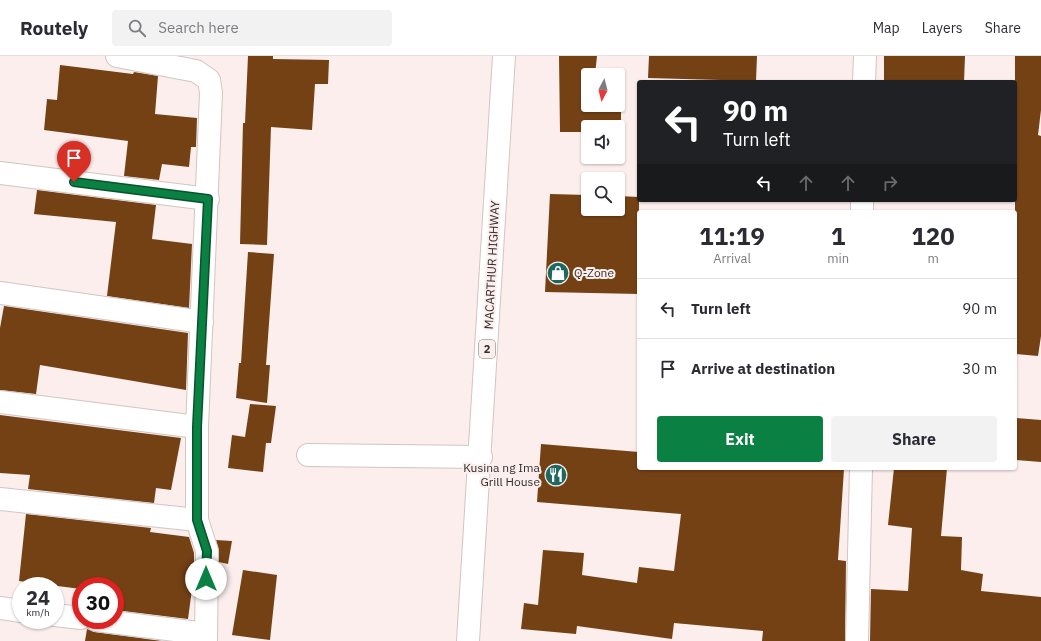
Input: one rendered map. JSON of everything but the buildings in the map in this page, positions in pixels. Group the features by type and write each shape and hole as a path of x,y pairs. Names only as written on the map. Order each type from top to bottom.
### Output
{"main road":[{"path":"117,56 196,72 209,80 211,93 208,199 197,427 197,520 207,551 206,638 124,625"},
{"name":"MACARTHUR HIGHWAY","path":"468,641 481,457 504,56"},
{"path":"864,80 865,56"},
{"path":"0,173 208,199"},
{"path":"0,293 202,322"},
{"path":"0,402 197,427"},
{"path":"308,455 481,457"},
{"path":"857,641 861,470"},
{"path":"0,499 197,520"},
{"path":"0,608 12,610"}],"place":[{"name":"Q-Zone","path":"558,273"},
{"name":"Kusina ng Ima Grill House","path":"556,475"}],"route":[{"path":"74,182 208,199 197,427 197,520 207,551 206,579"}]}
